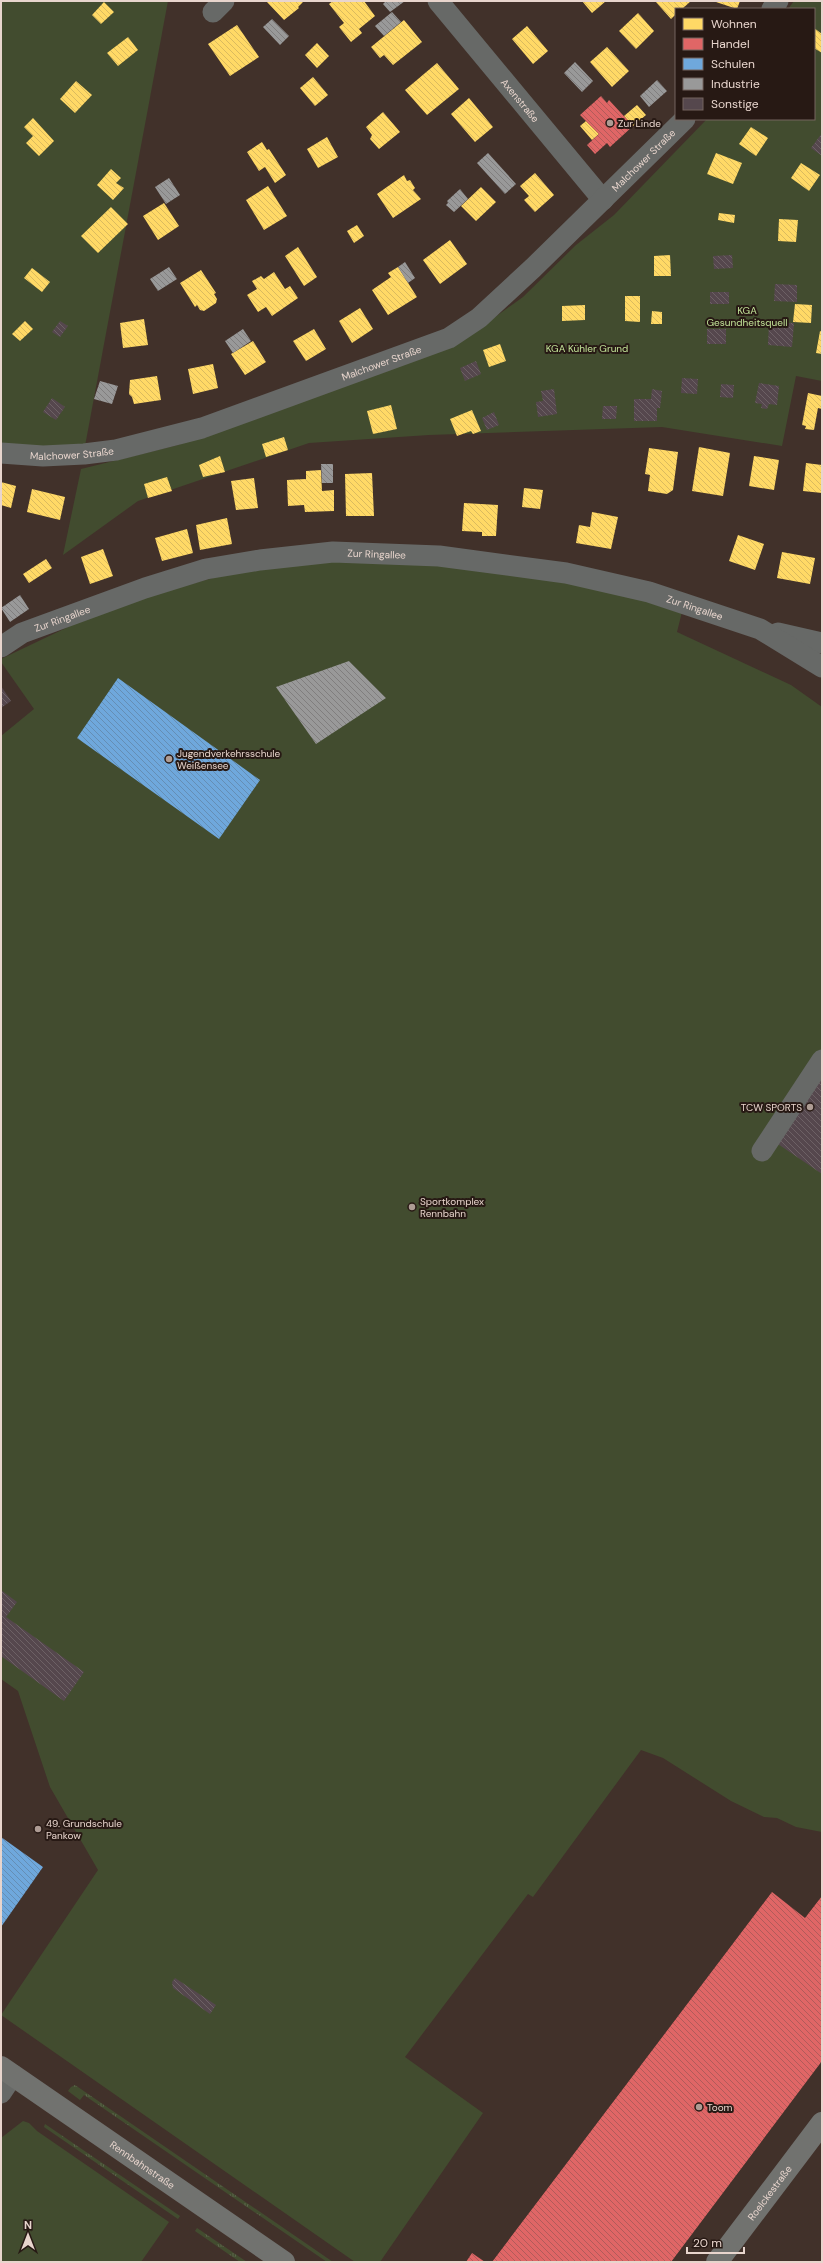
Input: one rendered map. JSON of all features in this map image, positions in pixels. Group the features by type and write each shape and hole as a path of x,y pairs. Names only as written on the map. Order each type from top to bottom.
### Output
{"main road":[{"name":"Rennbahnstraße","path":"7,2071 284,2262"},
{"name":"Roelckestraße","path":"717,2262 822,2122"}],"street":[{"name":"Axenstraße","path":"438,1 603,200"},
{"name":"Malchower Straße","path":"1,453 43,456 84,454 116,450 188,431 449,338 479,318 603,200 684,120"},
{"name":"Zur Ringallee","path":"1,647 22,633 145,588 206,569 260,560 333,552 440,556 566,573 649,592 760,629 822,643"},
{"name":"Zur Ringallee","path":"760,629 822,667"},
{"path":"762,1151 822,1060"},
{"path":"1,2093 7,2071"}],"green space":[{"path":"1,1 168,1 85,446 1,446"},
{"path":"794,1 822,1 822,381 796,376 782,446 662,427 429,435 309,443 138,501 63,555 81,469 178,445 412,361 473,333 523,297 576,245 614,215 706,120 815,120 815,8 789,8"},
{"name":"Sportkomplex Rennbahn","path":"340,559 496,567 683,608 677,632 791,685 822,707 822,1832 796,1827 777,1818 764,1817 731,1801 663,1758 641,1750 533,1897 528,1894 405,2057 483,2113 380,2262 355,2262 1,2015 98,1870 50,1787 18,1691 1,1679 1,736 34,709 1,662 1,659 110,607 227,574"},
{"path":"75,2085 333,2262 327,2262 84,2095 80,2100 68,2091"},
{"path":"23,2121 29,2123 37,2131 169,2222 141,2262 1,2262 1,2138"},
{"path":"45,2124 180,2216 178,2219 44,2127"},
{"path":"197,2228 247,2262 240,2262 195,2231"}],"building: Wohnen":[{"path":"304,1 298,7 299,8 284,20 267,2"},
{"path":"333,1 364,1 375,16 359,29 362,33 351,42 339,27 344,23 329,4"},
{"path":"582,1 606,1 592,13"},
{"path":"655,1 691,1 683,8 675,8 675,15 671,19"},
{"path":"713,1 740,1 737,8"},
{"path":"104,2 114,12 101,24 92,15"},
{"path":"638,13 654,31 636,49 619,31"},
{"path":"404,20 422,42 393,65 384,55 380,58 371,47"},
{"path":"237,25 259,57 230,76 208,44"},
{"path":"527,26 548,51 533,64 512,39"},
{"path":"815,29 822,34 822,53 815,49"},
{"path":"128,37 138,50 118,66 107,53"},
{"path":"317,43 329,56 317,68 305,55"},
{"path":"607,47 629,71 612,87 590,62"},
{"path":"437,63 459,89 427,115 405,90"},
{"path":"313,77 328,95 315,106 300,88"},
{"path":"76,81 92,95 75,113 60,99"},
{"path":"469,98 493,127 475,142 451,114"},
{"path":"637,105 646,115 633,126 624,116"},
{"path":"383,112 400,132 379,149 370,139 372,135 366,127"},
{"path":"33,118 54,141 39,156 26,143 33,136 24,127"},
{"path":"586,121 599,134 592,140 580,126"},
{"path":"751,127 768,138 756,156 739,144"},
{"path":"327,137 338,157 318,168 307,149"},
{"path":"262,142 267,150 269,149 286,175 275,183 265,167 259,171 247,152"},
{"path":"716,153 742,163 733,184 707,174"},
{"path":"801,163 820,175 809,191 791,178"},
{"path":"111,169 121,178 116,183 124,188 113,200 97,185"},
{"path":"535,173 554,195 535,212 524,200 529,196 520,186"},
{"path":"404,175 407,181 410,180 415,188 413,190 421,199 393,218 377,194"},
{"path":"268,186 287,216 264,230 246,200"},
{"path":"481,187 496,202 476,221 461,206"},
{"path":"164,203 179,226 158,240 143,216"},
{"path":"111,207 128,224 98,253 81,236"},
{"path":"719,213 735,215 734,223 718,220"},
{"path":"779,219 798,220 796,242 778,241"},
{"path":"357,225 364,236 354,243 347,231"},
{"path":"450,240 467,264 440,284 423,260"},
{"path":"298,247 317,277 304,286 285,256"},
{"path":"670,255 671,276 654,276 654,256"},
{"path":"398,267 417,297 388,315 372,290 391,277 388,273"},
{"path":"32,268 50,282 42,292 24,278"},
{"path":"201,270 216,293 214,294 217,299 216,303 204,311 200,310 197,305 195,307 180,283"},
{"path":"274,272 285,289 290,286 298,298 272,316 266,307 258,312 247,295 257,289 252,281 261,276 264,279"},
{"path":"625,296 640,296 640,322 625,321"},
{"path":"795,304 812,305 811,323 793,322"},
{"path":"585,305 585,320 562,321 562,306"},
{"path":"360,308 373,329 352,343 339,321"},
{"path":"652,311 662,312 662,324 651,324"},
{"path":"144,319 148,345 123,348 120,323"},
{"path":"25,321 33,329 20,341 12,334"},
{"path":"314,329 326,349 306,361 293,341"},
{"path":"820,331 822,332 822,354 816,353"},
{"path":"253,341 266,362 245,375 231,354"},
{"path":"500,344 506,361 489,367 483,350"},
{"path":"213,364 218,388 193,394 188,369"},
{"path":"157,376 161,400 134,404 132,397 129,394 130,380"},
{"path":"808,393 822,396 822,409 818,408 814,430 805,429 806,426 802,425"},
{"path":"391,405 397,429 373,434 367,411"},
{"path":"472,410 481,431 473,434 471,431 457,436 450,419"},
{"path":"284,437 288,450 266,457 262,444"},
{"path":"699,447 730,453 723,496 692,491"},
{"path":"649,448 678,452 673,490 667,494 648,491 650,475 645,474"},
{"path":"220,456 225,472 203,477 199,465"},
{"path":"754,456 779,460 774,490 749,486"},
{"path":"806,463 822,465 822,493 803,491"},
{"path":"321,470 322,491 334,490 334,511 305,512 304,505 288,506 287,480 306,479 306,471"},
{"path":"372,473 374,516 346,516 345,474"},
{"path":"167,477 172,491 148,498 144,484"},
{"path":"254,478 258,508 236,510 231,481"},
{"path":"1,482 16,486 11,508 1,505"},
{"path":"524,488 543,490 540,509 522,507"},
{"path":"32,489 65,497 60,520 27,512"},
{"path":"464,503 498,505 496,536 482,536 482,532 462,531"},
{"path":"592,512 618,517 611,549 576,543 579,525 590,527"},
{"path":"227,518 232,544 200,550 196,525"},
{"path":"187,529 193,553 162,561 155,538"},
{"path":"738,535 764,544 755,570 729,561"},
{"path":"103,549 113,576 90,584 81,557"},
{"path":"782,552 815,558 810,584 777,578"},
{"path":"46,559 52,568 29,583 23,574"}],"building: Handel":[{"name":"Zur Linde","path":"601,96 607,103 609,100 633,126 610,147 607,143 595,154 587,145 599,134 580,115"},
{"name":"Toom","path":"772,1892 805,1918 822,1896 822,2061 671,2262 492,2262"},
{"path":"472,2253 485,2262 466,2262"}],"building: Schulen":[{"name":"Jugendverkehrsschule Weißensee","path":"118,678 260,780 219,839 77,738"},
{"path":"1,1837 43,1867 1,1927"}],"building: Industrie":[{"path":"386,1 405,1 390,12 383,4"},
{"path":"392,12 401,22 384,36 375,26"},
{"path":"272,19 289,36 280,45 263,27"},
{"path":"575,62 593,81 582,92 564,73"},
{"path":"657,80 667,91 649,107 640,96"},
{"path":"488,153 516,184 505,194 477,163"},
{"path":"169,178 180,195 166,204 155,187"},
{"path":"460,189 468,199 454,212 446,205 448,203 447,201"},
{"path":"405,262 415,278 408,283 398,267"},
{"path":"169,267 177,279 158,291 150,279"},
{"path":"243,329 251,341 233,353 225,341"},
{"path":"100,381 118,386 112,404 94,399"},
{"path":"321,464 333,464 333,483 322,483"},
{"path":"20,595 29,609 10,622 1,608"},
{"path":"349,661 386,698 316,744 276,687"}],"building: Sonstige":[{"path":"822,133 822,156 811,148"},
{"path":"732,255 733,268 714,269 713,256"},
{"path":"775,284 797,285 797,302 774,301"},
{"path":"710,292 729,292 729,304 710,304"},
{"path":"60,321 68,326 60,337 52,332"},
{"path":"769,322 794,323 792,347 768,345"},
{"path":"707,329 726,329 726,344 707,344"},
{"path":"476,361 481,374 465,381 460,368"},
{"path":"682,378 698,379 697,394 681,393"},
{"path":"759,383 779,386 777,405 769,404 767,409 761,408 762,404 755,403"},
{"path":"721,384 734,385 733,398 720,397"},
{"path":"554,389 557,414 538,417 536,402 543,401 541,391"},
{"path":"652,389 662,391 660,408 657,408 657,421 634,421 634,399 651,399"},
{"path":"52,398 65,407 56,420 43,412"},
{"path":"603,406 617,406 616,419 602,419"},
{"path":"494,412 499,425 487,430 482,418"},
{"path":"1,686 11,701 1,708"},
{"name":"TCW SPORTS","path":"822,1071 822,1174 775,1142"},
{"path":"1,1590 17,1602 6,1617 84,1672 64,1701 1,1656"},
{"path":"175,1978 216,2005 210,2014 173,1988 172,1982"}],"place":[{"name":"Zur Linde","path":"610,123"},
{"name":"Jugendverkehrsschule Weißensee","path":"169,759"},
{"name":"TCW SPORTS","path":"810,1107"},
{"name":"Sportkomplex Rennbahn","path":"412,1207"},
{"name":"49. Grundschule Pankow","path":"38,1829"},
{"name":"Toom","path":"699,2107"}],"park label":[{"name":"KGA Gesundheitsquell","path":"747,316"},
{"name":"KGA Kühler Grund","path":"587,348"}]}
